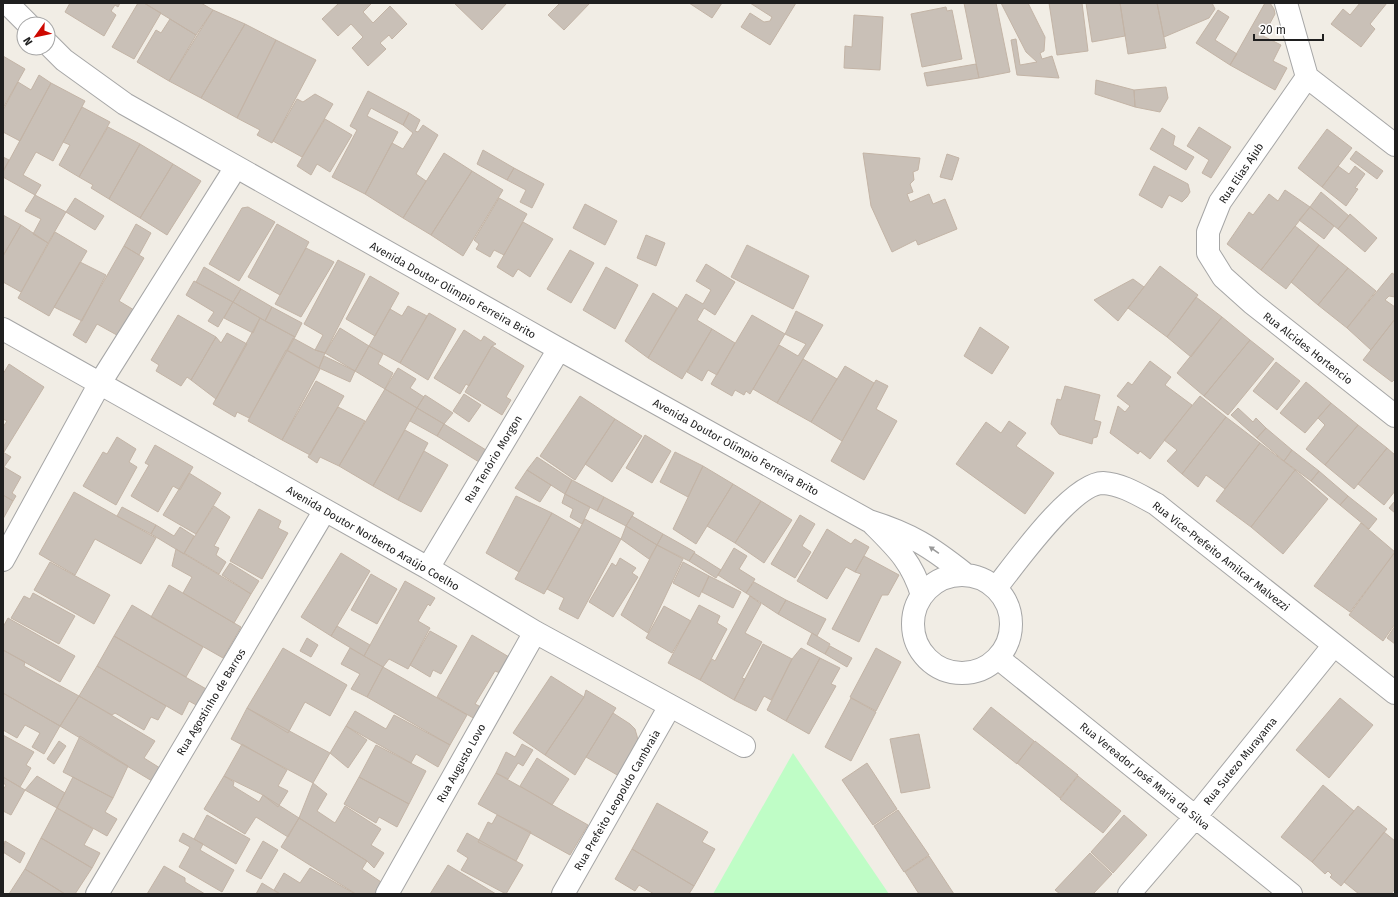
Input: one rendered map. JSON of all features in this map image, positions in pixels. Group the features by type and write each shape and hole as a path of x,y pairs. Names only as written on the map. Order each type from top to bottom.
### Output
{"street":[{"path":"8,3 20,16"},
{"path":"1286,3 1307,77 1395,145"},
{"name":"Avenida Doutor Olímpio Ferreira Brito","path":"56,52 64,60 125,104 559,349 869,521 898,530 920,540 965,574"},
{"name":"Rua Elias Ajub","path":"1223,277 1208,253 1208,232 1220,202 1307,77"},
{"path":"3,560 100,383 236,167"},
{"name":"Rua Alcides Hortencio","path":"1223,277 1264,313 1395,416"},
{"name":"Avenida Doutor Norberto Araújo Coelho","path":"3,329 428,568 535,632 744,746"},
{"name":"Rua Tenório Morgon","path":"428,568 559,349"},
{"name":"Rua Vice-Prefeito Amilcar Malvezzi","path":"996,588 1060,509 1084,490 1101,483 1119,485 1156,504 1395,693"},
{"name":"Rua Agostinho de Barros","path":"97,894 325,510"},
{"name":"Avenida Doutor Olímpio Ferreira Brito","path":"869,521 906,559 913,570 922,595"},
{"path":"965,574 982,578 996,588 1006,600 1011,615 1012,630 1007,645 998,658 986,668 970,673 953,673 933,664 925,657 916,643 913,627 914,610 922,595 933,584 943,579 965,574"},
{"name":"Rua Augusto Lovo","path":"387,894 535,632"},
{"name":"Rua Sutezo Murayama","path":"1129,894 1196,816 1334,646"},
{"name":"Rua Vereador José Maria da Silva","path":"998,658 1291,894"},
{"name":"Rua Prefeito Leopoldo Cambraia","path":"563,894 670,706"}],"green space":[{"path":"793,753 889,894 713,894"}],"building":[{"path":"70,3 120,3 118,7 115,5 111,11 116,15 104,36 65,12"},
{"path":"138,3 144,3 161,13 134,59 112,47"},
{"path":"144,3 201,3 213,10 196,35"},
{"path":"339,3 372,3 363,12 373,23 390,6 407,24 392,39 389,35 380,43 386,49 368,66 352,48 363,37 351,24 338,36 322,19"},
{"path":"454,3 507,3 482,30"},
{"path":"560,3 590,3 564,30 548,15"},
{"path":"689,3 722,3 712,18"},
{"path":"750,3 796,3 770,45 741,27 750,13 764,22 770,21 772,17"},
{"path":"964,3 996,3 1010,72 979,78"},
{"path":"1001,3 1028,3 1045,37 1044,51 1040,53 1042,59 1052,56 1059,78 1017,75 1011,40 1016,39 1020,65 1037,62 1026,52"},
{"path":"1049,3 1082,3 1088,51 1057,55"},
{"path":"1086,3 1120,3 1125,36 1092,42"},
{"path":"1120,3 1157,3 1166,48 1128,54"},
{"path":"1157,3 1212,3 1215,9 1209,18 1164,37"},
{"path":"1265,3 1270,3 1275,14 1263,36 1281,45 1273,61 1287,68 1275,90 1230,65"},
{"path":"1360,3 1387,3 1370,24 1375,29 1361,47 1331,24 1343,9 1350,15"},
{"path":"946,7 947,11 952,10 962,59 922,67 911,14"},
{"path":"213,10 245,24 201,98 169,81"},
{"path":"1218,10 1229,17 1215,40 1237,54 1230,65 1196,43"},
{"path":"854,15 883,17 880,70 844,68 845,46 852,47"},
{"path":"170,19 196,35 169,81 137,62 156,30 161,33"},
{"path":"245,24 276,40 237,118 201,98"},
{"path":"276,40 316,60 272,143 257,135 260,130 237,118"},
{"path":"3,56 25,69 3,108"},
{"path":"976,64 979,78 927,86 924,73"},
{"path":"39,75 51,83 20,141 3,132 3,110 18,82 31,90"},
{"path":"1096,80 1134,90 1135,107 1095,94"},
{"path":"51,83 85,101 53,161 36,152 23,175 41,185 35,195 3,177 3,172"},
{"path":"1166,87 1168,98 1160,112 1135,107 1134,90"},
{"path":"368,91 409,113 403,125 371,108 367,116 398,132 365,194 332,177 357,130 350,126"},
{"path":"315,94 333,104 302,157 273,141 297,99 303,102"},
{"path":"82,107 110,122 79,177 59,165 70,145 63,142"},
{"path":"409,113 420,120 415,131 418,132 423,125 438,135 416,174 426,181 403,218 365,194 392,143 403,149 413,133 403,125"},
{"path":"325,119 352,135 330,172 317,164 311,175 297,166"},
{"path":"108,127 140,144 109,199 91,188 93,185 79,177"},
{"path":"1199,127 1231,147 1211,178 1202,173 1209,160 1187,146"},
{"path":"1162,128 1175,136 1173,145 1194,157 1186,170 1150,149"},
{"path":"1327,129 1352,148 1322,187 1298,168"},
{"path":"140,144 173,164 140,218 109,199"},
{"path":"483,150 514,168 507,180 477,164"},
{"path":"1356,151 1383,171 1377,179 1350,159"},
{"path":"444,153 472,171 431,235 403,218"},
{"path":"863,153 920,158 918,170 913,172 914,180 910,184 913,192 907,194 910,202 929,194 933,204 945,199 957,229 918,245 916,240 892,252 871,206"},
{"path":"947,154 959,158 952,180 940,177"},
{"path":"3,157 9,160 3,171"},
{"path":"173,164 201,181 167,235 140,218"},
{"path":"1154,166 1188,184 1190,192 1182,202 1169,195 1162,208 1139,195"},
{"path":"1338,166 1349,174 1355,166 1365,174 1355,188 1358,189 1346,206 1322,187"},
{"path":"514,168 544,184 532,208 520,202 526,190 507,180"},
{"path":"472,171 503,190 463,256 431,235"},
{"path":"1285,190 1310,207 1261,270 1227,244 1249,212 1253,215 1269,194 1278,201"},
{"path":"1321,192 1349,216 1338,229 1310,207"},
{"path":"35,195 66,212 48,243 33,234 41,219 25,211"},
{"path":"75,198 104,216 95,230 66,212"},
{"path":"499,198 527,214 504,255 494,250 490,257 476,249 479,244 474,240"},
{"path":"585,204 617,221 605,245 573,228"},
{"path":"248,207 275,222 239,281 209,264 242,208"},
{"path":"1310,207 1334,226 1324,239 1299,220"},
{"path":"1350,214 1377,238 1365,252 1338,229"},
{"path":"3,215 21,225 3,256"},
{"path":"523,222 553,239 530,277 518,269 513,277 497,267"},
{"path":"136,224 151,233 139,255 124,246"},
{"path":"277,224 309,242 280,295 248,277"},
{"path":"21,225 48,243 21,292 3,282 3,256"},
{"path":"1295,226 1319,245 1286,289 1261,270"},
{"path":"55,232 87,251 49,316 18,298"},
{"path":"646,235 665,243 656,266 637,258"},
{"path":"747,245 809,276 793,309 731,277"},
{"path":"1319,245 1348,268 1318,305 1291,282"},
{"path":"124,246 144,258 119,301 139,313 124,339 97,324 86,343 73,335"},
{"path":"306,248 334,262 301,317 275,304"},
{"path":"570,250 594,263 571,303 547,289"},
{"path":"338,260 365,274 325,353 315,350 323,335 304,324"},
{"path":"80,262 106,275 82,321 54,307"},
{"path":"706,264 735,282 715,315 704,308 697,320 712,329 682,379 648,358 686,294 703,304 711,290 696,281"},
{"path":"1160,266 1198,295 1167,337 1128,308"},
{"path":"204,267 241,289 233,302 196,282"},
{"path":"606,267 638,285 615,329 583,310"},
{"path":"1348,268 1376,291 1347,328 1318,305"},
{"path":"1392,273 1395,275 1395,297 1389,296 1385,300 1395,307 1395,319 1371,350 1347,328"},
{"path":"370,276 399,293 375,336 346,319"},
{"path":"1133,279 1144,287 1118,321 1094,300"},
{"path":"194,281 233,302 218,327 208,321 214,312 186,295"},
{"path":"241,289 272,307 265,321 233,302"},
{"path":"653,293 677,308 648,358 625,341"},
{"path":"1196,297 1222,317 1191,357 1167,337"},
{"path":"233,302 260,318 253,333 224,318"},
{"path":"408,306 427,316 400,363 369,346 390,309 402,316"},
{"path":"272,307 302,323 295,337 265,321"},
{"path":"796,311 823,325 777,403 753,389 779,345 798,356 806,344 785,334"},
{"path":"429,313 456,329 428,380 400,363"},
{"path":"178,315 216,337 191,380 187,377 181,386 156,371 159,365 151,360"},
{"path":"752,315 785,334 750,394 746,391 744,395 735,390 732,396 711,384"},
{"path":"1222,317 1250,340 1204,396 1177,373"},
{"path":"260,318 295,337 249,418 237,412 235,417 213,404"},
{"path":"1395,319 1395,379 1392,382 1363,360"},
{"path":"980,327 1009,347 992,374 964,356"},
{"path":"340,328 369,346 355,371 325,353"},
{"path":"712,329 735,343 717,375 708,370 702,381 687,372"},
{"path":"464,330 481,341 484,336 496,344 492,346 469,386 466,384 460,394 434,378"},
{"path":"227,333 247,344 216,399 191,380 216,337 221,343"},
{"path":"293,338 315,350 325,353 319,368 287,350"},
{"path":"1250,340 1274,359 1228,415 1204,396"},
{"path":"369,346 383,354 378,364 393,373 385,389 355,371"},
{"path":"492,346 524,366 506,397 511,400 502,415 465,392"},
{"path":"286,350 320,369 282,440 248,421"},
{"path":"324,356 355,371 350,382 319,368"},
{"path":"803,359 837,379 811,422 777,403"},
{"path":"1150,361 1171,377 1165,385 1192,405 1150,459 1140,451 1138,454 1110,433 1118,406 1125,412 1130,406 1117,396 1128,382 1132,385"},
{"path":"1276,362 1300,381 1277,410 1253,391"},
{"path":"9,364 44,387 4,452 3,427 7,421 3,419 3,374"},
{"path":"845,366 874,383 842,441 811,422"},
{"path":"398,368 416,379 410,388 424,397 417,408 385,389"},
{"path":"876,380 888,386 876,409 897,421 864,480 831,461"},
{"path":"316,381 344,396 310,455 282,440"},
{"path":"1306,382 1331,403 1305,433 1280,413"},
{"path":"1065,386 1100,395 1094,420 1101,422 1097,437 1093,438 1092,444 1059,434 1051,424 1057,399 1061,400"},
{"path":"385,389 417,408 373,486 339,466"},
{"path":"464,394 481,405 469,422 453,411"},
{"path":"425,395 453,413 444,424 417,408"},
{"path":"580,396 615,419 575,480 540,456"},
{"path":"1200,396 1226,417 1182,474 1167,461 1177,450 1164,440"},
{"path":"1331,403 1358,425 1325,465 1306,449 1325,425 1318,418"},
{"path":"338,407 365,421 339,466 320,457 317,463 308,457"},
{"path":"417,408 444,424 437,436 410,421"},
{"path":"1238,408 1253,422 1256,418 1266,428 1257,438 1231,415"},
{"path":"1226,417 1260,443 1225,489 1206,475 1198,487 1182,474"},
{"path":"615,419 642,436 612,482 585,464"},
{"path":"1009,421 1026,433 1016,446 1054,473 1025,514 956,464 986,422 1001,433"},
{"path":"444,424 486,450 479,462 437,436"},
{"path":"1358,425 1387,448 1354,489 1325,465"},
{"path":"1266,428 1292,450 1284,461 1257,438"},
{"path":"405,430 428,443 398,500 373,486"},
{"path":"645,435 671,451 652,483 626,468"},
{"path":"117,437 136,449 129,462 137,467 116,505 83,486 103,452 107,454"},
{"path":"1260,443 1295,470 1251,527 1216,501"},
{"path":"155,445 193,467 180,490 173,486 158,512 131,496 149,465 145,463"},
{"path":"1387,448 1395,455 1395,491 1384,505 1358,484"},
{"path":"1292,450 1319,471 1311,481 1284,461"},
{"path":"424,451 448,465 421,512 398,500"},
{"path":"3,452 11,457 4,467 21,477 12,493 16,496 13,501 3,495"},
{"path":"675,452 703,466 688,497 660,482"},
{"path":"537,457 572,480 565,494 527,470"},
{"path":"703,466 733,484 696,544 673,529"},
{"path":"527,470 551,485 540,502 515,488"},
{"path":"1295,470 1328,499 1283,554 1251,527"},
{"path":"1319,471 1348,496 1340,505 1311,481"},
{"path":"189,473 221,493 196,534 163,515"},
{"path":"572,480 604,497 597,511 565,494"},
{"path":"733,484 761,501 735,543 707,526"},
{"path":"74,492 156,538 141,564 95,539 75,575 39,554"},
{"path":"565,494 590,507 582,524 570,517 573,509 562,503"},
{"path":"3,495 13,501 3,519"},
{"path":"516,496 552,513 519,572 486,553"},
{"path":"1348,496 1377,519 1369,529 1340,505"},
{"path":"604,497 634,513 626,526 597,511"},
{"path":"761,501 792,520 764,563 735,543"},
{"path":"1395,501 1395,513 1389,508"},
{"path":"214,506 230,517 214,546 219,548 216,555 226,562 219,574 184,553"},
{"path":"122,507 156,525 151,534 117,516"},
{"path":"259,509 281,521 278,528 288,533 262,579 230,561"},
{"path":"552,513 580,529 544,594 515,579"},
{"path":"800,515 815,524 802,546 811,552 795,578 771,564"},
{"path":"632,516 663,534 657,545 626,526"},
{"path":"585,519 621,539 578,619 559,609 564,598 547,589"},
{"path":"1361,523 1395,552 1350,612 1314,586"},
{"path":"156,525 174,536 180,527 194,536 184,554 151,534"},
{"path":"626,526 657,545 649,559 621,539"},
{"path":"827,529 851,544 855,539 869,547 855,572 846,567 827,599 797,581"},
{"path":"663,534 695,552 689,561 657,545"},
{"path":"657,545 683,559 648,633 621,615"},
{"path":"734,548 747,556 739,569 755,579 746,593 718,575"},
{"path":"176,549 251,594 234,623 183,593 192,577 172,566"},
{"path":"1395,552 1395,624 1383,641 1349,615"},
{"path":"341,553 370,571 331,636 301,617"},
{"path":"694,553 721,570 716,578 689,561"},
{"path":"864,556 899,575 888,595 882,595 859,642 832,629 861,574 855,572"},
{"path":"620,558 636,568 632,573 638,577 613,617 589,602 612,563 616,566"},
{"path":"50,562 110,595 94,624 34,590"},
{"path":"683,562 709,576 699,597 673,583"},
{"path":"230,563 259,581 251,594 222,575"},
{"path":"371,574 397,589 377,624 351,610"},
{"path":"709,576 741,592 733,608 702,592"},
{"path":"405,581 435,598 430,606 428,604 418,621 430,628 408,669 389,659 383,667 364,656"},
{"path":"754,582 786,600 778,614 746,593"},
{"path":"169,585 241,627 223,658 151,617"},
{"path":"33,593 75,616 59,644 11,618 24,596 30,599"},
{"path":"750,596 761,604 745,633 762,642 742,678 745,679 734,700 700,680 712,659 715,661"},
{"path":"786,600 826,619 817,636 778,614"},
{"path":"132,605 203,647 186,677 114,636"},
{"path":"699,605 720,616 717,623 727,629 700,680 668,663"},
{"path":"664,606 691,621 672,653 646,638"},
{"path":"8,618 75,656 60,682 3,650 3,627"},
{"path":"337,626 370,645 364,656 331,636"},
{"path":"1395,626 1395,644 1387,638"},
{"path":"430,631 457,646 441,674 433,670 430,677 410,665"},
{"path":"812,633 830,644 825,654 807,644"},
{"path":"472,635 509,657 500,673 495,671 475,704 481,707 475,719 437,697"},
{"path":"114,636 208,690 198,706 189,701 182,715 97,666"},
{"path":"307,638 318,645 311,657 300,651"},
{"path":"763,644 792,659 771,700 764,696 756,711 734,700"},
{"path":"830,646 852,658 847,667 825,654"},
{"path":"283,648 347,685 330,716 305,702 288,733 247,708"},
{"path":"350,648 383,667 367,697 351,689 360,674 341,664"},
{"path":"801,648 820,658 786,721 767,710 792,659"},
{"path":"876,648 901,662 876,711 850,697"},
{"path":"3,650 25,662 24,666 79,696 60,726 3,693"},
{"path":"820,658 840,668 831,684 836,686 809,734 786,721"},
{"path":"97,666 166,706 158,720 151,717 144,730 115,713 112,715 79,696"},
{"path":"383,667 467,715 450,745 367,697"},
{"path":"551,676 584,697 545,755 513,733"},
{"path":"586,690 616,708 575,775 545,755 584,697"},
{"path":"3,693 60,726 44,754 32,747 40,733 25,725 17,738 3,730"},
{"path":"79,696 155,741 144,758 160,768 152,781 60,726"},
{"path":"851,698 876,712 851,761 825,747"},
{"path":"1340,698 1373,725 1329,778 1296,750"},
{"path":"991,707 1034,741 1017,764 973,729"},
{"path":"247,708 330,753 313,783 231,739"},
{"path":"355,711 386,729 394,715 450,745 438,767 416,754 411,763 346,726"},
{"path":"613,713 635,729 638,741 619,776 586,757"},
{"path":"346,726 367,740 348,768 330,753"},
{"path":"919,734 930,788 901,793 890,739"},
{"path":"3,735 34,752 26,765 31,768 20,787 3,777"},
{"path":"80,736 128,766 113,798 63,772"},
{"path":"59,741 66,746 54,764 47,759"},
{"path":"1035,741 1078,775 1060,798 1017,763"},
{"path":"242,744 287,770 278,786 288,791 278,807 263,795 224,776"},
{"path":"522,744 533,750 523,766 518,763 508,779 496,773 506,752 515,757"},
{"path":"376,745 426,771 409,804 359,777"},
{"path":"537,758 569,779 552,805 520,786"},
{"path":"867,763 897,809 873,825 842,780"},
{"path":"496,773 588,825 570,855 478,804"},
{"path":"37,776 65,793 57,808 25,790"},
{"path":"224,776 234,782 233,786 259,802 263,795 299,818 288,837 256,817 245,834 204,809"},
{"path":"1078,776 1121,811 1103,833 1060,799"},
{"path":"3,777 25,790 11,815 3,811 3,790 6,785 3,783"},
{"path":"73,777 113,798 105,812 117,819 107,836 57,808"},
{"path":"359,777 409,804 397,827 379,817 376,823 344,804"},
{"path":"313,783 327,794 317,811 335,823 345,806 381,829 371,845 384,853 374,868 367,861 299,818"},
{"path":"1323,785 1354,811 1312,862 1281,837"},
{"path":"657,803 708,832 702,842 715,849 694,886 632,849"},
{"path":"1358,806 1387,829 1341,886 1330,877 1332,875 1328,871 1325,874 1312,862"},
{"path":"57,808 93,829 84,845 100,853 92,868 41,838"},
{"path":"898,810 929,855 904,872 874,826"},
{"path":"207,815 250,839 236,864 194,839"},
{"path":"497,815 531,832 516,861 478,842 488,822 492,824"},
{"path":"1124,815 1147,835 1113,873 1091,852"},
{"path":"299,818 367,861 362,869 384,884 377,894 356,894 281,847"},
{"path":"1384,832 1395,841 1395,889 1391,894 1359,894 1344,882"},
{"path":"183,833 203,844 200,850 234,870 222,892 179,867 190,847 179,841"},
{"path":"467,833 523,865 506,894 461,870 468,858 457,851"},
{"path":"41,838 92,868 75,894 65,894 25,869"},
{"path":"5,841 25,853 20,863 3,852"},
{"path":"263,841 278,850 261,879 246,871"},
{"path":"632,849 694,886 689,894 654,894 639,885 635,891 615,879"},
{"path":"1090,853 1112,874 1093,894 1060,894 1055,890"},
{"path":"929,856 954,894 919,894 905,872"},
{"path":"448,865 496,894 430,894"},
{"path":"164,866 185,878 185,882 205,894 147,894"},
{"path":"310,868 355,894 280,894 274,890 284,873 300,883"},
{"path":"25,869 65,894 9,894"},
{"path":"262,883 280,894 256,894"}]}
